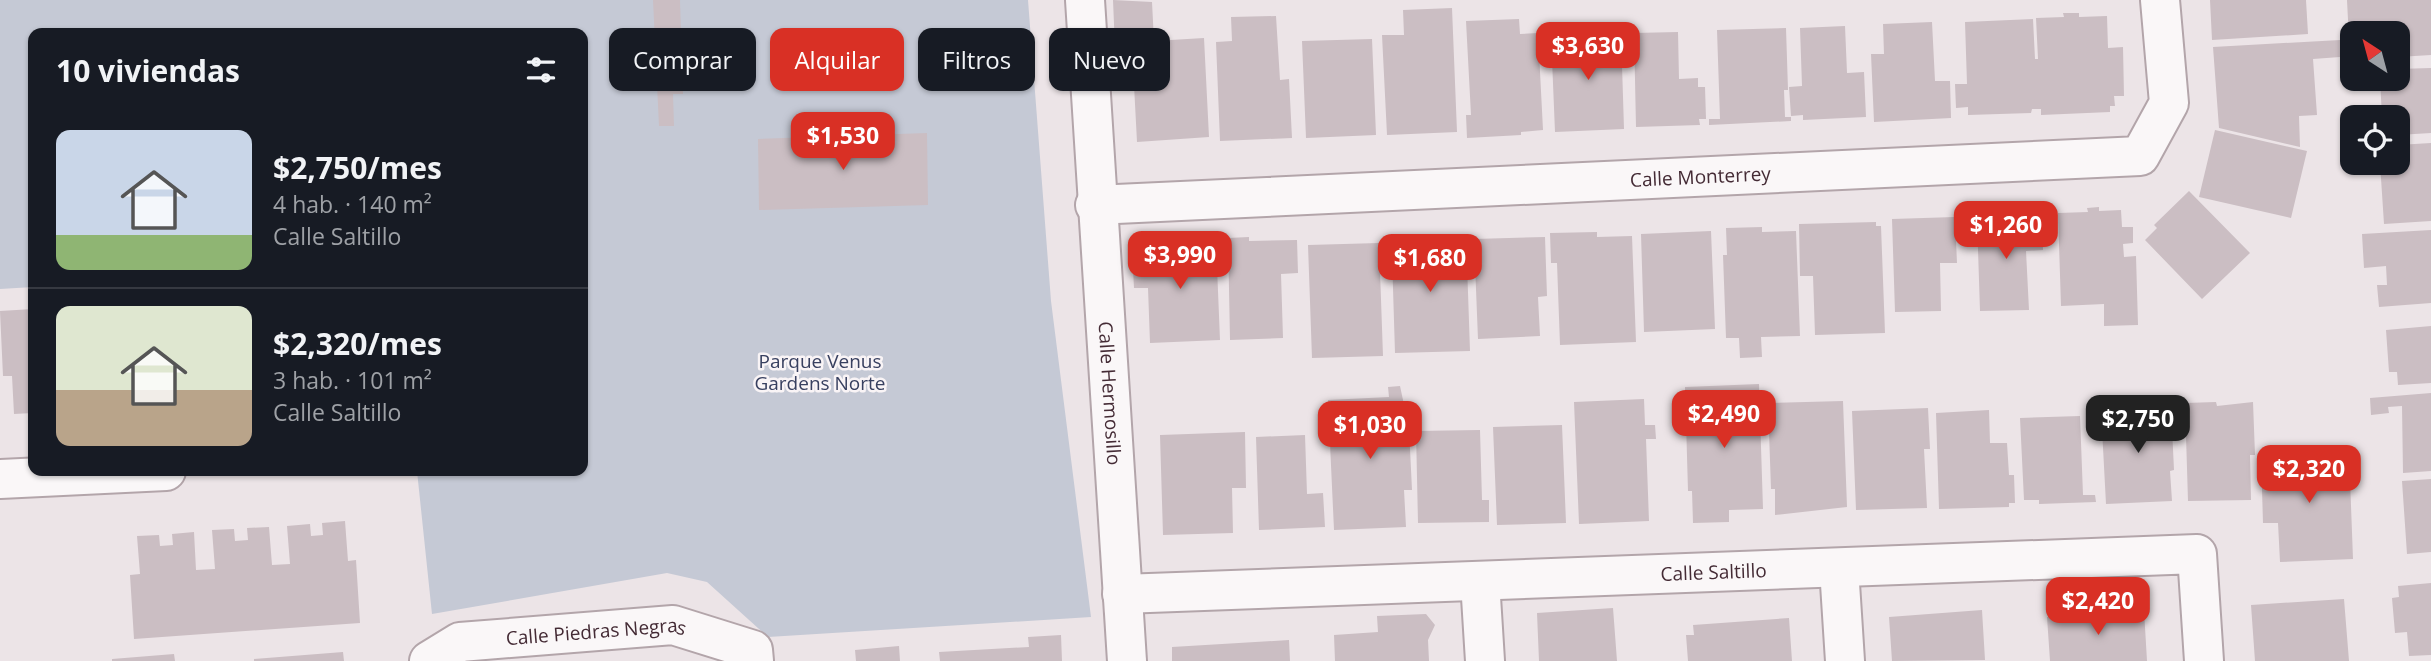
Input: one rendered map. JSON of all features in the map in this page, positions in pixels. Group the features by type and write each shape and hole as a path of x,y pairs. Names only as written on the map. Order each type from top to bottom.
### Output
{"street":[{"name":"Calle Hermosillo","path":"1085,0 1127,661"},
{"name":"Calle Monterrey","path":"1096,205 2140,156 2169,103 2160,0"},
{"path":"0,479 62,476"},
{"name":"Calle Saltillo","path":"1122,594 1622,573 1839,568 2197,554 2204,661"},
{"path":"1839,568 1845,661"},
{"path":"1480,581 1485,661"},
{"name":"Calle Piedras Negras","path":"429,661 460,642 673,625 753,650 754,661"}],"green space":[{"name":"Parque Venus Gardens Norte","path":"0,0 1028,0 1030,28 918,28 918,91 1035,91 1051,301 1091,617 768,637 707,582 667,573 432,614 418,476 588,476 588,28 28,28 28,287 0,289"}],"building":[{"path":"653,0 680,0 681,28 654,28"},
{"path":"1113,0 1152,2 1153,28 1114,28"},
{"path":"2210,0 2306,0 2308,34 2212,40"},
{"path":"2347,0 2431,0 2431,55 2410,56 2410,21 2348,21"},
{"path":"1452,8 1457,132 1387,135 1382,35 1404,35 1403,10"},
{"path":"2063,13 2079,13 2079,17 2107,16 2108,48 2123,47 2124,96 2114,96 2115,106 2110,106 2110,112 2041,115 2041,109 2032,109 2031,113 1968,115 1968,107 1956,108 1955,84 1967,84 1965,22 2033,19 2035,59 2038,59 2036,18 2064,17"},
{"path":"1276,16 1280,80 1289,79 1292,138 1220,141 1216,42 1232,41 1231,17"},
{"path":"1519,19 1520,34 1538,33 1543,130 1521,132 1521,135 1467,138 1466,115 1471,115 1466,21"},
{"path":"1932,22 1935,81 1950,81 1951,118 1874,122 1871,54 1884,54 1883,24"},
{"path":"1845,26 1847,73 1864,72 1866,117 1803,120 1803,115 1791,116 1789,87 1802,86 1800,28"},
{"path":"1786,28 1788,90 1784,90 1785,117 1791,117 1791,121 1709,125 1709,119 1720,119 1717,30"},
{"path":"1678,32 1679,79 1698,78 1698,87 1705,87 1706,119 1699,119 1700,125 1636,127 1634,33"},
{"path":"1621,33 1624,129 1555,132 1551,35"},
{"path":"1204,38 1209,137 1137,142 1134,91 1170,91 1170,40"},
{"path":"1372,39 1376,135 1306,138 1302,41"},
{"path":"2340,40 2340,57 2313,59 2317,115 2299,116 2300,147 2219,128 2213,47"},
{"path":"2431,68 2431,133 2410,134 2410,105 2381,105 2381,91 2410,91 2410,69"},
{"path":"657,91 683,91 683,94 673,94 674,126 659,126"},
{"path":"2215,130 2307,151 2291,218 2199,197"},
{"path":"927,133 928,205 759,210 758,139"},
{"path":"2431,143 2431,221 2384,224 2381,175 2410,175 2410,144"},
{"path":"2189,191 2250,253 2202,299 2145,240 2157,228 2154,225"},
{"path":"2099,207 2099,211 2121,210 2122,227 2133,227 2133,243 2123,244 2124,257 2136,256 2138,325 2104,326 2104,304 2061,306 2058,213 2088,212 2087,208"},
{"path":"1955,217 1957,263 1940,263 1941,311 1895,312 1892,219"},
{"path":"2042,217 2043,250 2026,251 2029,310 1980,311 1977,219"},
{"path":"1876,222 1876,226 1881,226 1885,333 1815,335 1813,276 1800,276 1799,224"},
{"path":"1762,227 1762,232 1796,231 1800,336 1761,337 1762,357 1740,358 1739,338 1726,338 1723,255 1727,255 1726,228"},
{"path":"2431,230 2431,303 2379,307 2377,285 2387,285 2386,266 2364,268 2362,234"},
{"path":"1711,231 1715,329 1644,332 1641,234"},
{"path":"1597,232 1597,237 1632,236 1636,342 1560,345 1557,263 1551,263 1550,233"},
{"path":"1466,234 1470,351 1395,353 1392,256 1383,256 1382,250 1393,250 1393,237"},
{"path":"1249,237 1249,241 1297,240 1298,273 1281,274 1283,338 1230,340 1228,238"},
{"path":"1545,237 1547,296 1538,297 1540,336 1478,339 1474,239"},
{"path":"1216,242 1220,340 1150,343 1148,288 1134,288 1132,250 1147,249 1146,246"},
{"path":"1379,243 1383,356 1312,358 1308,245"},
{"path":"28,309 28,413 14,414 12,376 3,376 0,311"},
{"path":"2431,326 2431,383 2398,385 2397,372 2389,372 2386,330"},
{"path":"1759,384 1763,509 1729,510 1729,522 1693,523 1692,491 1688,491 1685,387"},
{"path":"1400,386 1409,428 1412,490 1404,490 1406,527 1334,530 1328,400 1389,397 1388,387"},
{"path":"2431,393 2431,471 2403,473 2402,406 2388,407 2389,413 2371,415 2370,398"},
{"path":"1644,399 1645,425 1655,425 1656,439 1646,439 1649,521 1579,524 1574,402"},
{"path":"1843,401 1847,507 1775,515 1775,489 1771,489 1768,403"},
{"path":"2216,402 2217,406 2253,402 2255,455 2250,455 2251,500 2188,501 2185,403"},
{"path":"2171,407 2174,470 2170,471 2172,501 2106,504 2101,410"},
{"path":"1928,408 1930,449 1924,449 1927,508 1856,510 1852,411"},
{"path":"1989,410 1990,443 2007,443 2009,475 2014,475 2015,503 2009,503 2009,507 1939,509 1936,413"},
{"path":"2080,416 2083,495 2095,495 2096,502 2039,504 2039,500 2024,500 2020,418"},
{"path":"1562,425 1566,523 1497,525 1493,427"},
{"path":"1480,430 1482,500 1489,500 1489,522 1418,523 1416,431"},
{"path":"1245,432 1246,488 1232,488 1233,533 1163,535 1160,435"},
{"path":"1305,435 1307,494 1323,493 1325,527 1259,530 1256,437"},
{"path":"2349,452 2353,559 2280,562 2278,523 2263,523 2261,456"},
{"path":"2431,479 2431,552 2407,554 2402,481"},
{"path":"345,521 348,561 356,560 360,623 134,639 130,575 140,574 137,536 159,535 160,546 173,545 172,534 194,532 196,570 215,569 212,530 234,529 235,541 248,540 247,528 269,527 272,565 290,564 287,526 310,524 311,536 323,535 322,523"},
{"path":"2431,583 2431,655 2409,656 2407,632 2395,633 2392,598 2399,597 2398,586"},
{"path":"2344,599 2349,661 2255,661 2251,605"},
{"path":"1613,608 1617,661 1539,661 1537,613"},
{"path":"1982,610 1985,660 1892,661 1889,617"},
{"path":"2144,610 2147,661 2050,661 2047,617"},
{"path":"1426,614 1435,625 1428,640 1429,661 1335,661 1334,635 1378,632 1377,616"},
{"path":"1789,618 1792,661 1688,661 1686,635 1694,635 1693,625"},
{"path":"1061,635 1062,661 940,661 939,652 1029,647 1028,637"},
{"path":"1289,640 1290,661 1172,661 1172,647"},
{"path":"899,646 900,661 856,661 855,650"},
{"path":"343,652 344,661 254,661 254,659"},
{"path":"174,654 175,661 112,661 112,659"}]}
